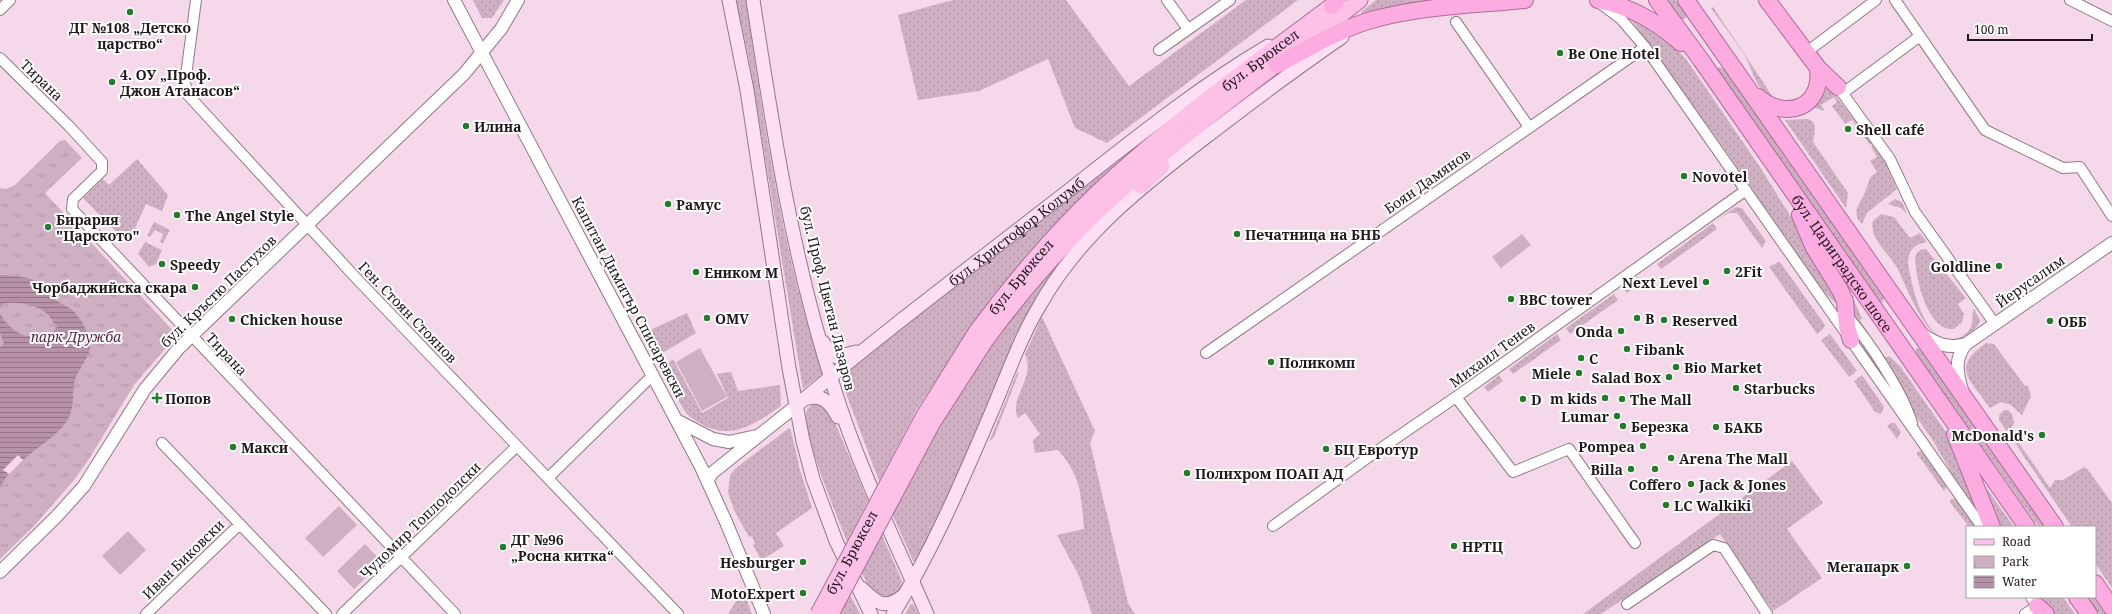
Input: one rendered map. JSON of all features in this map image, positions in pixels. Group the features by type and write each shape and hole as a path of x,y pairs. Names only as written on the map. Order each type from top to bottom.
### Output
{"highway":[{"path":"1277,65 1327,38 1367,22 1407,12 1525,0"},
{"path":"1598,0 1624,7 1653,20 1701,60"},
{"name":"бул. Цариградско шосе","path":"1657,0 1701,60 1946,412 2027,526"},
{"name":"бул. Цариградско шосе","path":"1686,0 2054,526"},
{"path":"1766,0 1818,68 1840,90"},
{"path":"1778,0 1832,74 1840,90"},
{"path":"1744,82 1764,102 1777,108 1790,109 1803,105 1812,98 1818,87 1818,68"},
{"path":"1790,189 1813,246 1840,290 1845,301 1846,316 1851,340"},
{"path":"1946,412 1992,526"},
{"path":"2096,585 2112,608"},
{"path":"2078,598 2089,614"}],"main road":[{"path":"729,0 747,90 813,479 836,541 870,614"},
{"name":"бул. Проф. Цветан Лазаров","path":"753,0 781,170 801,267 830,377 851,439 872,493 926,614"},
{"path":"893,614 913,582 942,526 1039,305 1071,258 1106,220 1210,117 1360,0"},
{"name":"бул. Христофор Колумб","path":"800,402 868,346 1211,81 1316,18 1336,2"},
{"name":"бул. Брюксел","path":"832,614 932,424 981,336 1012,285 1049,242 1106,185 1169,130 1316,18"},
{"path":"1141,186 1298,67 1367,22"},
{"name":"бул. Брюксел","path":"818,614 923,417 981,336 1091,218 1157,158 1210,117"},
{"path":"818,332 829,351 837,357 847,356 868,346"},
{"path":"800,402 818,397 826,400 851,439"},
{"path":"855,582 874,600 883,604 894,602 905,595"}],"street":[{"path":"0,10 10,0"},
{"name":"Ген. Стоян Стоянов","path":"196,0 186,83 188,95 307,226 678,614"},
{"name":"Капитан Димитър Списаревски","path":"454,0 483,52 708,480 764,614"},
{"name":"бул. Кръстю Пастухов","path":"0,572 57,516 84,486 145,389 191,336 464,74 501,29 518,0"},
{"path":"1167,0 1188,29"},
{"path":"1159,50 1230,0"},
{"name":"бул. Цариградско шосе","path":"1594,0 1621,19 1645,47 1981,526"},
{"path":"1812,48 1876,0"},
{"path":"1895,0 1985,130 2063,168 2080,167 2112,216"},
{"path":"2070,0 2112,21"},
{"path":"1456,22 1529,127"},
{"path":"1920,36 1840,90 1890,160 1915,212 1995,324"},
{"name":"Боян Дамянов","path":"1206,353 1645,47"},
{"name":"Тирана","path":"0,58 69,126 102,162 102,171 73,199 72,209 400,558 455,614"},
{"name":"Михаил Тенев","path":"1273,526 1376,451 1456,397 1746,190"},
{"name":"Йерусалим","path":"1964,397 1958,376 1957,362 1960,351 1966,344 2112,243"},
{"name":"бул. Цариградско шосе","path":"1814,287 1846,316 1870,346 1904,403 1915,433"},
{"name":"Йерусалим","path":"1916,330 1944,346 1966,344"},
{"path":"548,478 653,375"},
{"path":"1456,397 1513,472 1568,449 1635,543"},
{"name":"бул. Христофор Колумб","path":"708,480 712,472 800,402"},
{"path":"678,421 702,434 729,442 759,435"},
{"path":"162,443 326,614"},
{"name":"Чудомир Топлодолски","path":"342,614 517,446"},
{"name":"Иван Биковски","path":"146,614 240,524"},
{"path":"1627,604 1713,545 1724,548 1767,614"}],"green space":[{"path":"473,0 504,0 492,18 482,18"},
{"path":"736,0 746,0 767,141 785,234 808,326 822,371 822,374 803,389 749,59"},
{"path":"953,0 1066,0 1129,86 1246,0 1298,0 1107,143 1075,128 1048,59 979,91 918,100 898,15"},
{"path":"1376,0 1456,0 1361,14 1362,11"},
{"path":"1668,0 1676,0 1687,15 1685,19 1681,19"},
{"path":"1713,7 1775,100 1789,101 1795,99 1802,96 1810,86 1810,73 1793,50 1794,48 1787,41 1790,40 1806,59 1812,72 1811,88 1807,94 1801,99 1787,104 1779,103 1767,96 1759,86 1745,56 1711,8"},
{"path":"1630,18 1660,36 1686,59 1760,167 1830,280 1842,309 1822,290 1721,144"},
{"path":"1719,67 1724,69 1881,293 1884,298 1883,302 1879,302 1717,71"},
{"path":"1827,88 1830,88 1872,144 1870,145 1852,120 1845,124 1832,106 1837,102 1834,97 1821,105 1825,111 1812,107 1819,102"},
{"path":"1175,114 971,328 917,409 879,481 844,388 843,377 849,369"},
{"path":"1807,119 1813,122 1815,128 1813,142 1848,193 1846,208 1785,120"},
{"name":"парк Дружба","path":"65,140 82,158 45,193 177,335 134,385 89,459 74,480 34,526 0,559 0,188 6,189 15,185 60,141"},
{"path":"1873,145 1885,162 1897,189 1867,213 1862,224 1858,220 1856,211 1870,178 1877,172 1870,161 1877,157 1871,147"},
{"path":"137,159 168,195 162,211 146,204 128,244 83,198 103,179 109,185"},
{"path":"1895,199 1902,202 1907,214 1901,208 1888,204"},
{"path":"1736,207 1742,208 1766,241 1762,248 1737,213 1729,213 1716,220"},
{"path":"1881,214 1894,217 1910,238 1920,233 1927,242 1919,244 1911,250 1908,262 1912,283 1920,309 1933,331 1942,337 1952,339 1962,336 1970,329 1974,309 1980,320 1972,332 1964,337 1952,341 1940,338 1930,329 1921,317 1896,266 1876,239 1873,221"},
{"path":"154,222 170,230 163,243 160,242 163,234 155,230 150,237 147,236"},
{"path":"1713,223 1717,229 1661,269 1657,264"},
{"path":"1083,234 1037,299 1019,330 953,489 916,561 913,561 892,513 941,422 1006,323"},
{"path":"1522,234 1531,245 1501,268 1492,257"},
{"path":"145,242 162,250 156,264 149,267 138,254"},
{"path":"1926,249 1966,298 1958,304 1964,314 1962,322 1954,329 1945,328 1937,322 1924,301 1917,276 1915,256 1920,250"},
{"path":"1819,250 1851,294 1862,318 1860,320 1869,334 1866,336"},
{"path":"1780,262 1825,325 1824,328 1817,334 1769,267"},
{"path":"1638,277 1642,282 1627,293 1623,288"},
{"path":"1614,294 1618,300 1570,334 1566,328"},
{"path":"687,313 696,333 659,355 654,353 644,333"},
{"path":"1042,317 1095,431 1090,443 1128,603 1135,614 1092,614 1079,576 1057,535 1084,529 1081,497 1076,478 1072,469 1058,450 1035,453 1033,440 1040,434 1025,413 1018,418 1016,403 1027,371 1025,354"},
{"path":"1557,334 1561,340 1513,374 1509,369"},
{"path":"1830,334 1857,371 1849,377 1821,340"},
{"path":"1872,339 1886,358 1889,356 1900,366 1955,445 1987,526 1955,479 1932,439 1912,411 1869,341"},
{"path":"1865,343 1897,398 1860,346"},
{"path":"1986,343 1994,344 2025,386 2028,386 2031,396 2022,415 2011,405 2001,402 1990,408 1970,381 1966,367 1975,352"},
{"path":"700,348 727,397 702,411 676,362"},
{"path":"1916,348 1921,350 2045,526 2038,526 1916,354"},
{"path":"673,359 702,413 728,398 717,374 731,372 738,391 780,385 781,406 764,418 736,430 716,430 705,426 696,421 683,409 662,368"},
{"path":"1018,370 1018,375 994,437 989,442"},
{"path":"1499,375 1503,381 1488,392 1484,387"},
{"path":"1862,375 1884,407 1881,414 1875,412 1854,381"},
{"path":"817,401 831,413 868,501 847,542 821,474 809,436 806,420 807,409"},
{"path":"2004,410 2008,410 2012,414 2014,423 2010,430 2050,488 2055,480 2063,480 2084,467 2088,470 2112,503 2112,588 2096,564 2096,526 2071,526 1999,420 1999,415"},
{"path":"1891,423 1895,423 1901,432 1897,439 1887,426"},
{"path":"789,428 812,508 776,533 784,546 761,560 753,545 755,544 752,536 749,537 735,512 728,493 730,475 736,468"},
{"path":"1922,451 1947,485 1944,491 1917,454 1917,452"},
{"path":"1792,461 1823,503 1787,529 1822,578 1773,611 1720,534 1601,614 1583,614"},
{"path":"1975,472 2013,526 1997,526"},
{"path":"1951,499 1956,499 1975,526 1968,526 1950,502"},
{"path":"339,506 357,525 323,557 305,538"},
{"path":"128,531 146,550 120,575 102,556"},
{"path":"881,533 902,581 899,592 887,601 871,592 861,571"},
{"path":"365,544 382,562 354,589 337,571"},
{"path":"743,590 752,614 728,614"},
{"path":"849,593 860,614 838,614"},
{"path":"2042,598 2064,598 2075,614 2051,614 2041,601"},
{"path":"2088,598 2096,598 2107,614 2099,614"},
{"path":"911,604 914,605 918,614 905,614"}],"water":[{"path":"0,275 32,279 39,283 51,296 71,309 78,316 86,329 90,349 75,380 73,404 68,419 62,428 14,468 6,477 0,488 0,347 4,344 0,333 0,313 11,327 19,333 27,336 53,332 57,327 46,313 35,307 13,303 2,304 0,308"}],"pier":[{"path":"18,455 23,460 9,474 3,470"}],"place":[{"name":"ДГ №108 „Детско царство“","path":"130,12"},
{"name":"Be One Hotel","path":"1560,53"},
{"name":"4. ОУ „Проф. Джон Атанасов“","path":"112,82"},
{"name":"Илина","path":"466,126"},
{"name":"Shell café","path":"1848,129"},
{"name":"Novotel","path":"1684,176"},
{"name":"Рамус","path":"668,204"},
{"name":"The Angel Style","path":"177,215"},
{"name":"Бирария \"Царското\"","path":"48,227"},
{"name":"Печатница на БНБ","path":"1237,234"},
{"name":"Speedy","path":"162,264"},
{"name":"Goldline","path":"1999,266"},
{"name":"2Fit","path":"1727,271"},
{"name":"Еником М","path":"696,272"},
{"name":"Next Level","path":"1706,282"},
{"name":"Чорбаджийска скара","path":"195,287"},
{"name":"BBC tower","path":"1511,299"},
{"name":"OMV","path":"707,318"},
{"name":"B","path":"1637,318"},
{"name":"Chicken house","path":"232,319"},
{"name":"Reserved","path":"1664,320"},
{"name":"ОББ","path":"2050,321"},
{"name":"Onda","path":"1621,331"},
{"name":"Fibank","path":"1627,349"},
{"name":"C","path":"1581,358"},
{"name":"Поликомп","path":"1271,362"},
{"name":"Bio Market","path":"1676,367"},
{"name":"Miele","path":"1579,373"},
{"name":"Salad Box","path":"1669,377"},
{"name":"Starbucks","path":"1736,388"},
{"name":"Попов","path":"157,398"},
{"name":"m kids","path":"1605,398"},
{"name":"D","path":"1523,399"},
{"name":"The Mall","path":"1622,399"},
{"name":"Lumar","path":"1617,416"},
{"name":"Березка","path":"1623,426"},
{"name":"БАКБ","path":"1716,427"},
{"name":"McDonald's","path":"2042,435"},
{"name":"Pompea","path":"1643,446"},
{"name":"Макси","path":"233,447"},
{"name":"БЦ Евротур","path":"1326,449"},
{"name":"Arena The Mall","path":"1671,458"},
{"name":"Billa","path":"1631,469"},
{"name":"Coffero","path":"1655,469"},
{"name":"Полихром ПОАП АД","path":"1187,473"},
{"name":"Jack & Jones","path":"1691,484"},
{"name":"LC Walkiki","path":"1666,505"},
{"name":"НРТЦ","path":"1454,546"},
{"name":"ДГ №96 „Росна китка“","path":"503,547"},
{"name":"Hesburger","path":"803,562"},
{"name":"Мегапарк","path":"1907,566"},
{"name":"MotoExpert","path":"803,593"}]}
